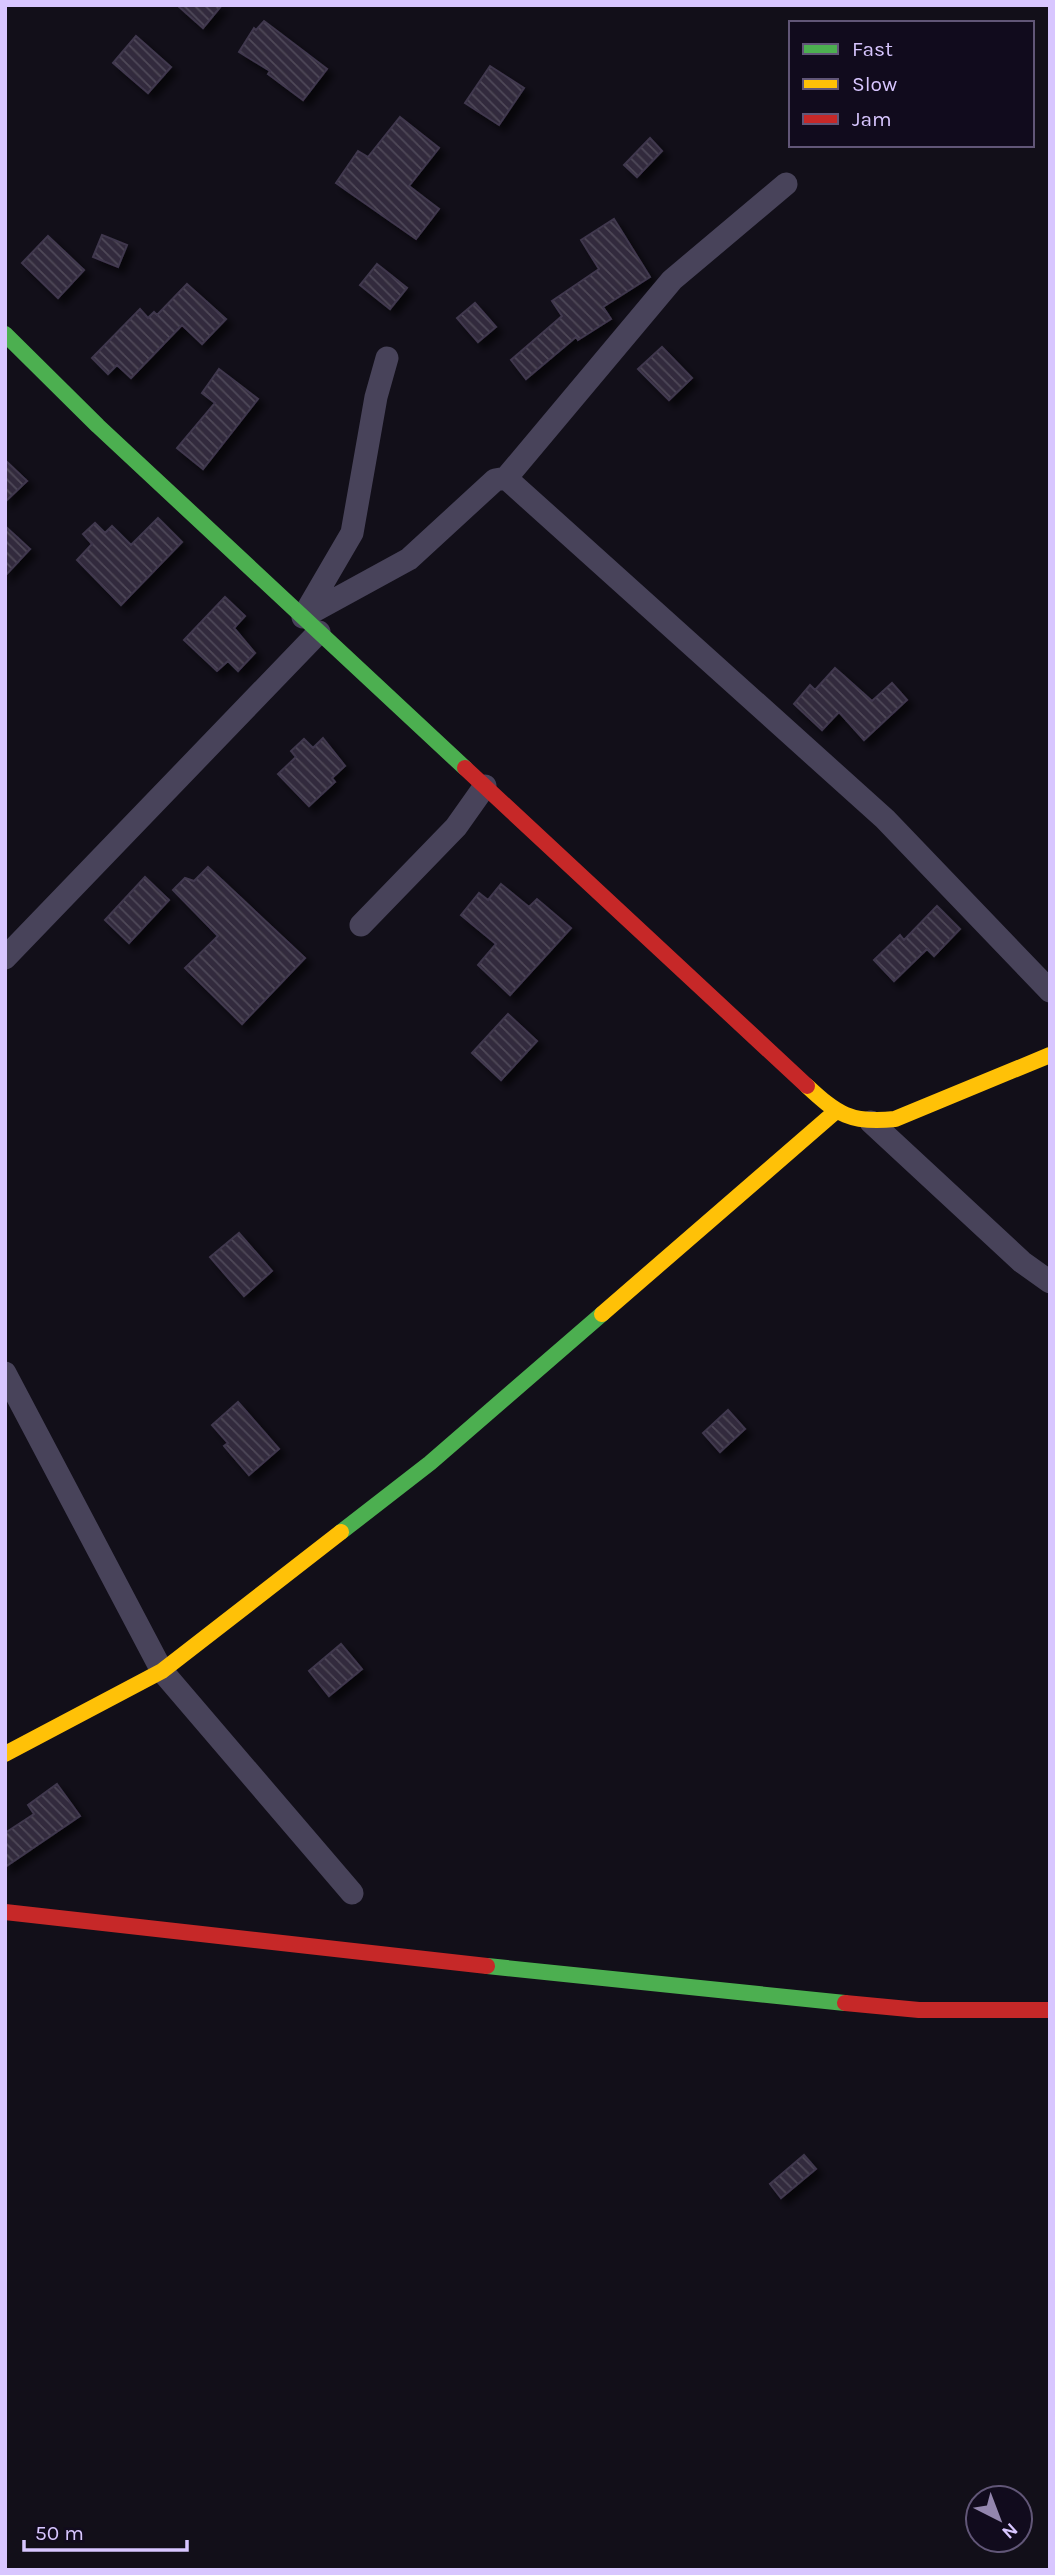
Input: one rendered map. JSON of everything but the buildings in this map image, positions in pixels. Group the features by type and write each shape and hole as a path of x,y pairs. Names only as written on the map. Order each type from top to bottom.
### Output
{"street":[{"path":"5,958 311,624 408,559 495,480 506,478 672,280 786,184"},
{"path":"5,334 98,426 835,1112 871,1122 895,1119 1050,1055"},
{"path":"311,624 352,533 376,397 387,358"},
{"path":"506,478 885,819 1050,991"},
{"path":"361,925 456,827 485,786"},
{"path":"5,1754 162,1671 430,1463 835,1112"},
{"path":"871,1122 1022,1262 1050,1282"},
{"path":"5,1373 162,1671 352,1893"},
{"path":"5,1912 732,1993 919,2010 1050,2010"}],"traffic: fast":[{"path":"5,334 98,426 465,768"},
{"path":"341,1532 430,1463 602,1314"},
{"path":"487,1966 845,2003"}],"traffic: slow":[{"path":"807,1086 827,1104 846,1115 867,1120 895,1119 1050,1055"},
{"path":"602,1314 835,1112"},
{"path":"5,1754 162,1671 341,1532"}],"traffic: jam":[{"path":"465,768 807,1086"},
{"path":"5,1912 487,1966"},
{"path":"845,2003 919,2010 1050,2010"}]}
